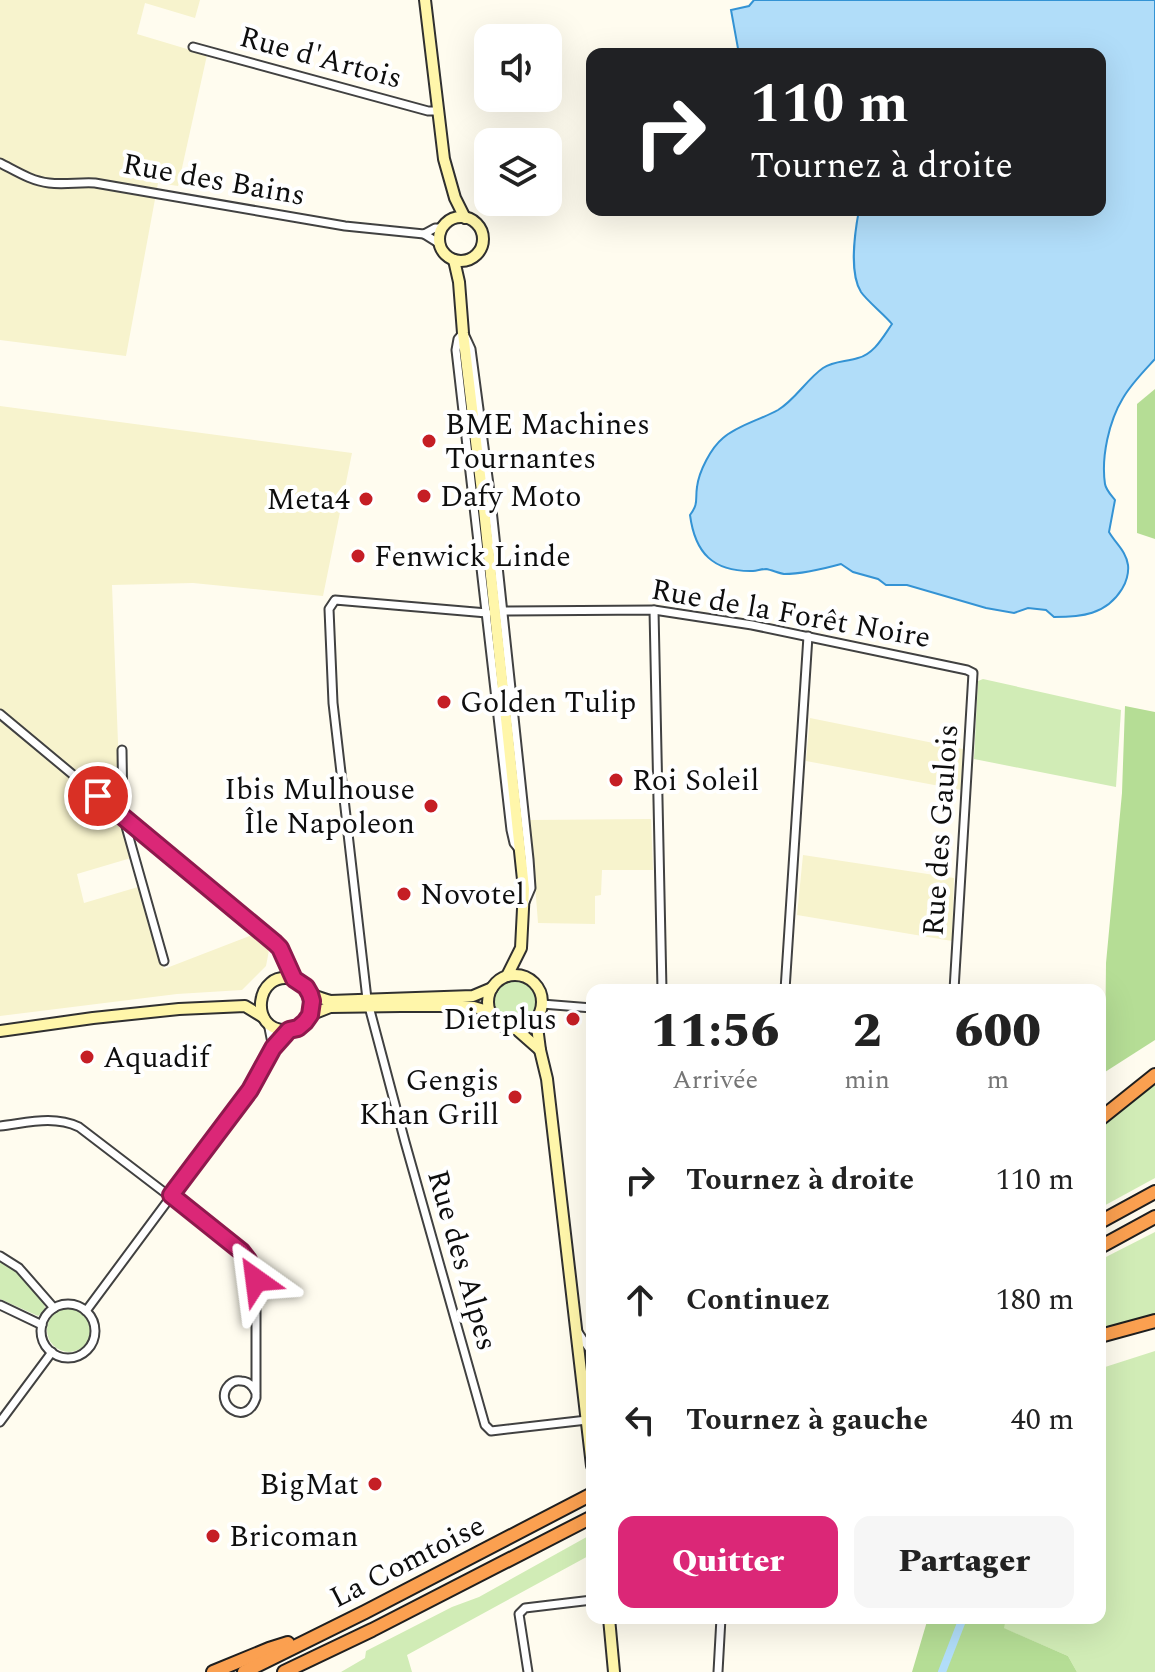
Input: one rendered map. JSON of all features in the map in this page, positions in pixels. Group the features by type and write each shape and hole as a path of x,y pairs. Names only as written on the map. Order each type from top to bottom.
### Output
{"highway":[{"path":"1106,1114 1155,1075"},
{"path":"1106,1219 1155,1192"},
{"path":"1106,1244 1155,1217"},
{"path":"1106,1334 1155,1321"},
{"name":"La Comtoise","path":"244,1672 586,1497"},
{"name":"La Comtoise","path":"284,1672 586,1520"},
{"path":"213,1672 269,1649 318,1635"}],"main road":[{"path":"425,0 444,159 455,198 465,218"},
{"path":"452,219 455,198"},
{"path":"459,282 469,260 478,253 483,239 476,224 465,218 452,219 442,228 440,244 446,255 454,260 469,260"},
{"path":"454,260 485,516 525,902 521,948 528,978 539,989 542,1004 536,1019 547,1079 576,1330 586,1369 586,1411"},
{"path":"507,976 521,948"},
{"path":"310,1015 330,1007 473,996 492,988 507,976 528,978"},
{"path":"0,1031 177,1009 245,1006 278,980 294,979 306,987 312,1008 305,1022 289,1030 275,1028 245,1006"},
{"path":"492,988 488,1000 491,1012 500,1024 523,1027 536,1019"},
{"path":"263,993 260,1001 266,1020"},
{"path":"310,994 330,1001 462,1006 491,1012"},
{"path":"515,1028 540,1050"},
{"path":"610,1624 614,1672"}],"street":[{"name":"Rue d'Artois","path":"193,47 437,111"},
{"name":"Rue des Bains","path":"0,163 37,181 95,183 345,226 424,234 440,244"},
{"name":"Rue des Bains","path":"424,234 442,228"},
{"path":"520,851 511,830 456,350 463,333 471,349 503,611 529,859 531,888 525,902"},
{"path":"368,1003 333,703 329,609 335,600 487,613"},
{"path":"654,610 662,984"},
{"name":"Rue de la Forêt Noire","path":"503,611 654,610 808,636 973,673"},
{"path":"785,984 808,636"},
{"name":"Rue des Gaulois","path":"954,984 973,673"},
{"path":"0,714 268,936 280,948 294,979"},
{"path":"122,750 123,816 164,961"},
{"path":"278,980 283,956"},
{"name":"Rue des Alpes","path":"368,1003 485,1425 491,1431 586,1420"},
{"path":"542,1004 586,1008"},
{"path":"266,1020 273,1048"},
{"path":"86,1311 250,1090 273,1048 289,1030"},
{"path":"0,1126 50,1120 79,1127 241,1251 253,1270 256,1286 256,1393 255,1403 248,1411 238,1412 229,1407 224,1398 227,1388 235,1381 246,1381 256,1393"},
{"path":"0,1256 19,1268 54,1308"},
{"path":"71,1304 86,1311 92,1318 95,1334 87,1350 71,1358 52,1352 43,1340 45,1318 54,1308 71,1304"},
{"path":"0,1305 42,1325"},
{"path":"576,1330 586,1344"},
{"path":"0,1422 52,1352"},
{"path":"246,1381 256,1367"},
{"path":"528,1672 519,1614 525,1608 586,1601"},
{"path":"718,1672 721,1624"}],"shaded area":[{"path":"0,0 200,0 195,18 145,3 137,34 207,55 178,186 158,183 126,356 0,340"},
{"path":"0,406 352,453 323,596 193,583 112,585 121,822 131,858 77,874 84,903 138,887 164,969 257,933 270,945 266,966 242,990 177,994 0,1016"},
{"path":"810,718 963,749 961,790 806,761"},
{"path":"651,819 653,870 602,870 601,895 595,896 595,924 538,923 530,820"},
{"path":"803,855 954,878 952,941 797,915"}],"green space":[{"path":"1155,389 1155,539 1137,533 1137,404"},
{"path":"983,679 1121,710 1116,787 974,759 978,681"},
{"path":"1125,706 1155,712 1155,1040 1106,1071 1106,963 1122,793"},
{"path":"515,980 530,986 536,1001 530,1016 515,1022 500,1016 494,1001 500,986"},
{"path":"1155,1079 1155,1178 1106,1205 1106,1120"},
{"path":"1155,1232 1155,1315 1106,1328 1106,1257"},
{"path":"0,1260 40,1296 45,1310 38,1316 0,1299"},
{"path":"69,1308 85,1314 91,1330 85,1346 69,1352 53,1346 47,1330 53,1314"},
{"path":"1155,1351 1155,1672 1077,1672 1068,1656 1003,1628 1004,1624 1106,1624 1106,1367"},
{"path":"586,1537 586,1557 407,1655 412,1672 341,1672 365,1658 366,1651 452,1607 479,1597"},
{"path":"926,1624 1005,1624 1004,1628 1068,1656 1077,1672 912,1672"}],"water":[{"path":"754,0 1155,0 1155,359 1123,398 1107,440 1105,484 1115,500 1109,532 1125,556 1128,568 1122,589 1101,609 1064,617 1054,617 1046,610 1028,608 1014,613 907,585 886,585 841,564 791,574 766,569 727,568 708,558 696,540 690,515 696,504 700,474 719,442 729,433 784,406 823,368 869,353 892,324 864,296 857,284 854,252 858,216 1106,216 1106,48 738,48 731,10 749,6"}],"waterway":[{"path":"942,1672 961,1624"}],"place":[{"name":"BME Machines Tournantes","path":"429,441"},
{"name":"Dafy Moto","path":"424,496"},
{"name":"Meta4","path":"366,499"},
{"name":"Fenwick Linde","path":"358,556"},
{"name":"Golden Tulip","path":"444,702"},
{"name":"Roi Soleil","path":"616,780"},
{"name":"Ibis Mulhouse Île Napoleon","path":"431,806"},
{"name":"Novotel","path":"404,894"},
{"name":"Dietplus","path":"573,1019"},
{"name":"Aquadif","path":"87,1057"},
{"name":"Gengis Khan Grill","path":"515,1097"},
{"name":"BigMat","path":"375,1484"},
{"name":"Bricoman","path":"213,1536"}],"route":[{"path":"98,796 275,943 294,979 310,994 310,1015 298,1028 289,1030 273,1048 250,1090 171,1195 241,1251 256,1280"}]}
